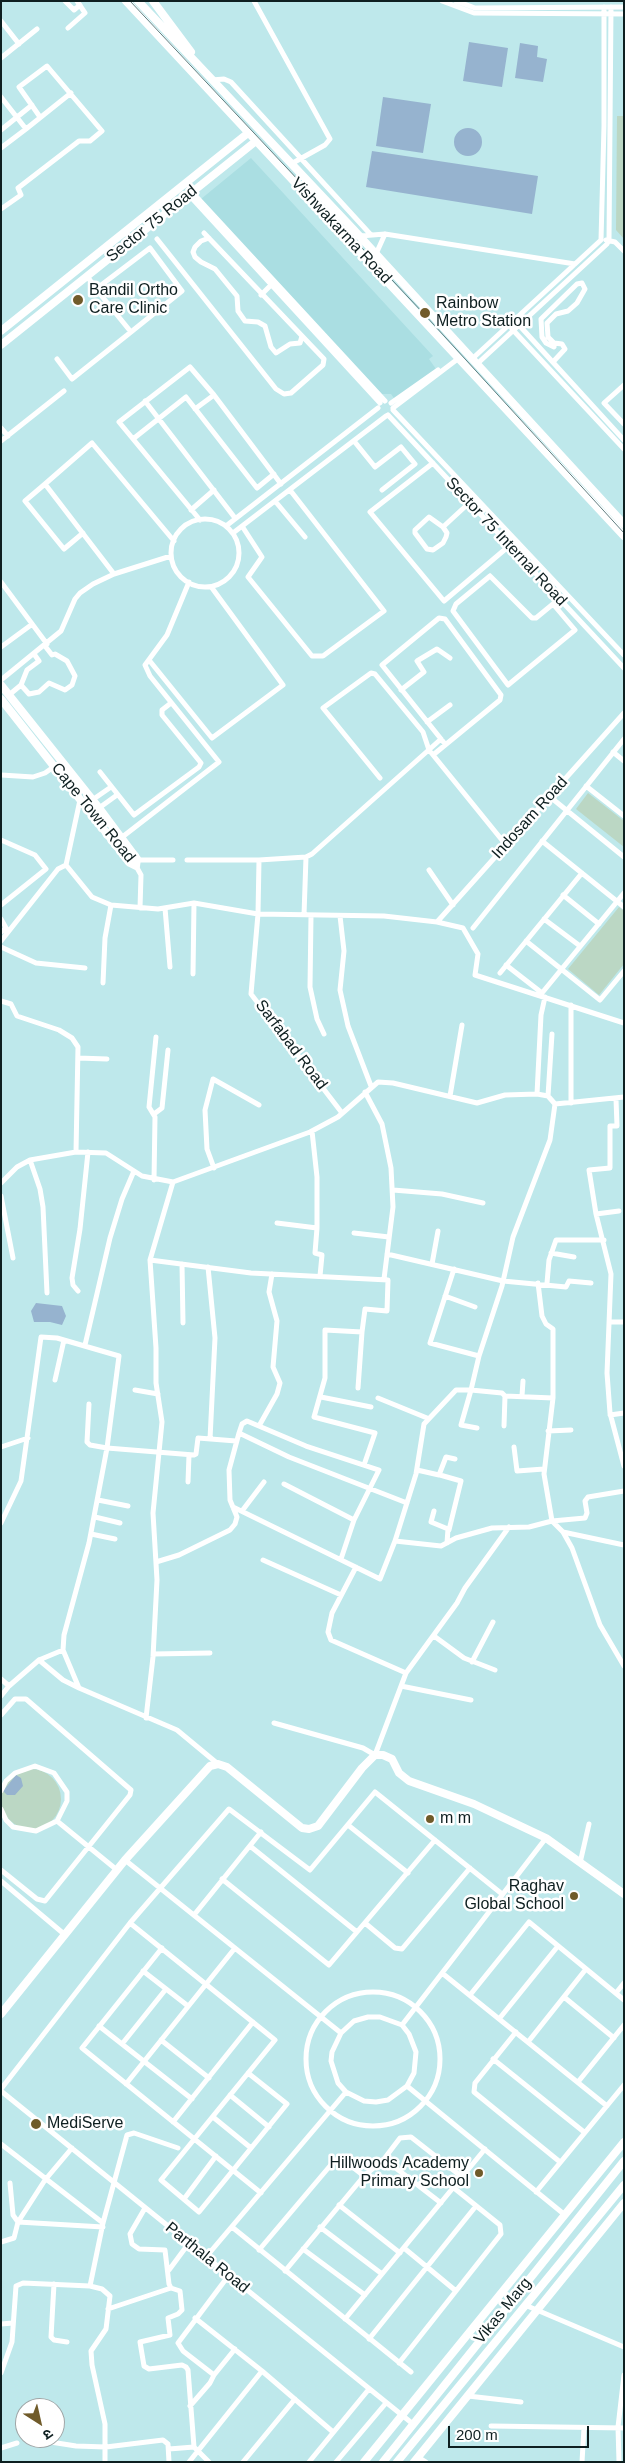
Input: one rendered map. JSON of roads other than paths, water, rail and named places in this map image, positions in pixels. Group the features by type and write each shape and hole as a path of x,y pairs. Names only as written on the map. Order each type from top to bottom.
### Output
{"street":[{"path":"65,1 73,10 78,3 85,13 68,28"},
{"name":"Vishwakarma Road","path":"126,1 624,536"},
{"name":"Vishwakarma Road","path":"138,1 360,236 624,524"},
{"path":"153,1 190,50 201,69"},
{"path":"254,1 330,139 325,145 291,164"},
{"path":"442,1 474,13 611,11 624,14"},
{"path":"456,1 475,8 604,11"},
{"path":"611,11 624,7"},
{"path":"601,240 604,126 604,11"},
{"path":"475,361 519,325 609,240 611,11"},
{"path":"1,21 19,44"},
{"path":"1,58 37,29"},
{"path":"1,209 21,195 18,188 79,140 90,141 102,131 47,66 19,87 40,117"},
{"path":"211,80 224,79 231,82 371,235"},
{"path":"2,145 26,129 71,93"},
{"path":"1,97 26,129"},
{"path":"1,130 32,105"},
{"name":"Sector 75 Road","path":"1,331 248,133"},
{"name":"Sector 75 Road","path":"1,345 256,141"},
{"path":"234,145 240,153"},
{"path":"190,193 271,286 381,404 393,407"},
{"path":"190,193 381,404"},
{"path":"342,217 349,210"},
{"path":"157,239 280,392 292,393 323,366 324,360 321,354 261,295 204,233"},
{"path":"360,236 385,234 575,264"},
{"path":"376,254 385,234"},
{"path":"209,238 201,241 196,247 193,252 195,257 200,262 215,269 237,296 238,311 245,321 258,322 265,326 271,347 276,353 290,344 300,343 302,336"},
{"path":"475,361 514,320 601,240 609,240 616,243 624,251"},
{"path":"57,359 72,379 182,291 150,248 96,289"},
{"path":"87,276 131,332"},
{"path":"555,347 544,341 540,326 544,315 577,284 584,285 585,289 578,303 568,311 551,318 546,327 548,337 555,347 556,353 561,354"},
{"path":"261,295 271,286"},
{"path":"556,303 562,312"},
{"path":"514,320 624,440"},
{"path":"509,325 624,450"},
{"path":"547,355 555,347 562,344 564,352 553,362"},
{"path":"233,533 354,441 387,415 393,407 458,357"},
{"path":"200,520 119,422 190,367 214,395 281,484"},
{"path":"624,384 604,403 624,424"},
{"path":"1,441 64,391"},
{"path":"195,409 214,395"},
{"path":"133,439 186,397 257,488 274,474"},
{"path":"145,401 235,518"},
{"path":"226,526 381,404"},
{"name":"Sector 75 Internal Road","path":"381,404 382,414 387,415 433,463 624,668"},
{"path":"586,408 591,404"},
{"name":"Sector 75 Internal Road","path":"393,407 624,655"},
{"path":"1,428 8,436"},
{"path":"354,441 375,467 410,439"},
{"path":"83,533 64,549 25,501 92,443 174,541"},
{"path":"382,490 415,464 401,447"},
{"path":"555,462 559,461 561,455"},
{"path":"308,463 314,471"},
{"path":"433,463 370,512 444,601 510,546"},
{"path":"568,475 568,471 573,468"},
{"path":"44,484 114,574"},
{"path":"192,510 214,490"},
{"path":"242,526 262,554 262,558 248,577 312,656 323,656 384,611 290,490"},
{"path":"276,501 305,537"},
{"path":"443,527 469,503"},
{"path":"429,518 443,527 447,533 446,537 443,543 433,550 427,550 415,533 415,530 429,518"},
{"path":"148,660 212,738 283,685 212,588 190,582 174,566 171,556 174,541 180,529 200,520 215,520 226,526 233,533 240,548 236,568 227,579 212,588"},
{"path":"1,680 61,631 75,599 80,593 93,584 114,574 171,556"},
{"path":"553,604 575,630 508,685 453,611 456,604 490,576 532,618 536,618 559,599"},
{"path":"1,582 31,620 32,625 52,655 55,654 68,661 75,676 72,685 65,690 49,683 39,692 29,694 21,685"},
{"path":"120,838 218,762 171,703 145,665 167,635 190,582"},
{"path":"187,860 259,860 306,857 318,850 443,742 500,700 501,695 445,619 439,618 382,665 443,742"},
{"path":"1,646 32,625"},
{"path":"401,690 424,672 417,661 437,649 450,658"},
{"path":"9,695 21,685 28,670 39,662 34,654"},
{"path":"380,778 323,708 371,673 375,674 423,732 431,753 506,845"},
{"name":"Cape Town Road","path":"1,685 99,808 120,838 134,863"},
{"name":"Cape Town Road","path":"1,699 134,863"},
{"path":"100,772 132,814 136,815 201,766 201,763 162,714 162,710 171,703"},
{"path":"427,722 450,705"},
{"name":"Indosam Road","path":"437,922 624,713"},
{"path":"473,928 624,739"},
{"path":"613,752 624,761"},
{"path":"1,775 33,776 45,773 55,766"},
{"path":"586,786 624,816"},
{"path":"1,941 58,869 66,865 83,802 93,800 111,787"},
{"path":"99,808 117,795"},
{"path":"549,796 624,857"},
{"path":"1,840 35,855 46,869 1,905"},
{"path":"542,841 624,907"},
{"path":"304,915 306,857"},
{"path":"140,908 141,874 134,863 173,860"},
{"name":"Sarfabad Road","path":"259,860 258,914 252,994 342,1113"},
{"path":"66,865 92,897 111,905 165,908 194,903 258,914 384,916 437,922 463,928 478,954 475,975 624,1023"},
{"path":"429,870 452,905"},
{"path":"500,972 582,873"},
{"path":"506,965 542,993 624,893"},
{"path":"563,895 598,924"},
{"path":"193,974 194,903"},
{"path":"103,983 106,938 111,905"},
{"path":"165,908 170,967"},
{"path":"311,916 310,987 317,1019 324,1034"},
{"path":"340,916 344,951 340,990 348,1026 371,1086"},
{"path":"1,919 6,928 1,932"},
{"path":"544,919 580,946"},
{"path":"526,941 600,1000 624,971"},
{"path":"1,947 36,963 85,968"},
{"path":"537,1094 541,1014 545,997"},
{"path":"1,1001 11,1004 14,1014 17,1016 59,1030 72,1038 78,1047 76,1152"},
{"path":"571,1005 571,1103"},
{"path":"450,1096 462,1025"},
{"path":"548,1096 552,1034"},
{"path":"154,1180 154,1114 149,1106 156,1037"},
{"path":"154,1114 160,1112 162,1108 168,1050"},
{"path":"78,1058 107,1059"},
{"path":"214,1168 207,1149 205,1110 213,1079 259,1104"},
{"path":"1,1183 17,1167 30,1160 76,1152 106,1153 134,1171 154,1180 173,1182 312,1131 342,1113 371,1086 378,1082 393,1083 477,1103 505,1095 537,1094 548,1096 555,1104 550,1140 513,1237 503,1281 479,1356 462,1425 477,1428"},
{"path":"365,1092 382,1124 391,1168 393,1190 384,1279"},
{"path":"555,1104 624,1097"},
{"path":"616,1099 617,1126 610,1126 610,1168 589,1170 596,1214 611,1274 611,1322 607,1373 610,1415 624,1466"},
{"path":"312,1131 317,1176 315,1253 322,1255 320,1276"},
{"path":"78,1291 73,1285 72,1278 80,1229 88,1152"},
{"path":"30,1160 40,1189 43,1207 48,1293"},
{"path":"85,1346 110,1238 122,1198 134,1171"},
{"path":"146,1718 153,1654 156,1562 154,1513 162,1422 158,1394 150,1260 173,1182"},
{"path":"393,1190 442,1194 483,1203"},
{"path":"1,1196 13,1258"},
{"path":"596,1214 619,1212"},
{"path":"277,1223 317,1228"},
{"path":"432,1264 438,1231"},
{"path":"354,1233 389,1237"},
{"path":"546,1283 551,1253 556,1240 604,1240"},
{"path":"551,1253 574,1257"},
{"path":"387,1254 503,1281 566,1286 569,1281 591,1283"},
{"path":"150,1260 272,1274 388,1280 386,1311 365,1309 358,1388"},
{"path":"182,1264 183,1323"},
{"path":"208,1267 215,1338 210,1439"},
{"path":"454,1269 430,1343 479,1356"},
{"path":"259,1426 278,1394 280,1384 273,1367 277,1321 268,1292 272,1274"},
{"path":"538,1283 542,1316 546,1324 553,1329 553,1398 544,1469 544,1484 552,1521 563,1532 579,1566 600,1624 624,1666"},
{"path":"445,1296 475,1307"},
{"path":"611,1322 624,1322"},
{"path":"362,1332 325,1330 325,1378 314,1417 375,1433 364,1464"},
{"path":"1,1523 21,1481 39,1340 44,1336 119,1356 107,1448 95,1517 64,1635 63,1650 79,1688"},
{"path":"56,1380 64,1340"},
{"path":"522,1396 523,1381"},
{"path":"135,1390 158,1394"},
{"path":"233,1507 380,1579 395,1541 417,1470 422,1428 427,1418 456,1390 498,1392 505,1396 553,1398"},
{"path":"504,1426 505,1396"},
{"path":"321,1397 371,1407"},
{"path":"378,1398 427,1418"},
{"path":"89,1404 87,1442 90,1445 158,1454 189,1455 196,1454 197,1438 236,1441"},
{"path":"610,1415 624,1413"},
{"path":"156,1562 179,1555 200,1543 230,1530 237,1517 230,1500 229,1470 236,1441 245,1422 306,1446 379,1470 354,1520 341,1559"},
{"path":"548,1431 571,1430"},
{"path":"239,1433 289,1457 407,1503"},
{"path":"1,1447 28,1438"},
{"path":"617,1441 624,1440"},
{"path":"514,1447 517,1471 544,1469"},
{"path":"188,1482 189,1455"},
{"path":"440,1475 446,1465 446,1457 455,1458"},
{"path":"417,1470 461,1481 447,1544"},
{"path":"242,1511 264,1482"},
{"path":"284,1484 354,1520"},
{"path":"395,1541 430,1546 447,1544 456,1538 492,1528 529,1527 552,1521 584,1518 587,1514 585,1501 588,1497 624,1491"},
{"path":"98,1500 128,1506"},
{"path":"434,1511 431,1522 449,1530"},
{"path":"95,1517 120,1523"},
{"path":"39,1660 63,1680 177,1730 218,1764 227,1767 302,1828 309,1829 318,1826 362,1768 375,1755 406,1673 434,1636 508,1527"},
{"path":"563,1532 624,1545"},
{"path":"91,1534 115,1539"},
{"path":"263,1560 341,1595"},
{"path":"356,1567 332,1613 328,1632 331,1640 406,1673"},
{"path":"472,1662 493,1622"},
{"path":"434,1636 472,1662 495,1670"},
{"path":"1,1696 9,1686 39,1660 63,1650"},
{"path":"153,1654 210,1653"},
{"path":"1,1679 9,1686"},
{"path":"401,1686 471,1700"},
{"path":"1,1715 15,1698 26,1699 131,1790 130,1795 45,1901 37,1899 1,1870"},
{"path":"274,1724 363,1748 375,1755 383,1755 392,1760 399,1773 409,1780 474,1804 546,1838 624,1894"},
{"path":"1,2014 125,1860 210,1766 218,1764"},
{"path":"1,1791 6,1781 15,1772 34,1766 54,1773 67,1792 68,1801 57,1821 36,1831 13,1827 6,1820 1,1810"},
{"path":"1,2090 130,1922 161,1889 228,1810 231,1810 262,1832 310,1870 375,1792 502,1894"},
{"path":"57,1821 117,1870"},
{"path":"580,1863 588,1824"},
{"path":"348,1825 408,1872"},
{"path":"194,1914 262,1832"},
{"path":"402,2025 546,1838"},
{"path":"222,1880 329,1965 435,1840"},
{"path":"250,1846 357,1932"},
{"path":"125,1860 341,2033"},
{"path":"365,1923 395,1948 402,1949 470,1868"},
{"path":"1,1881 64,1934"},
{"path":"130,1922 275,2040 248,2073 230,2095 213,2117 161,2180 199,2212 287,2104 248,2073"},
{"path":"470,1996 529,1922 624,2000"},
{"path":"499,2019 558,1946"},
{"path":"162,1948 82,2048 261,2193"},
{"path":"126,2084 235,1948"},
{"path":"528,2042 586,1969"},
{"path":"143,1972 188,2006"},
{"path":"442,1973 607,2106"},
{"path":"616,1993 624,1983"},
{"path":"122,2044 166,1989"},
{"path":"368,1992 391,1994 416,2006 428,2020 438,2041 440,2062 436,2082 425,2100 409,2114 390,2123 362,2124 349,2121 330,2111 316,2095 307,2074 306,2051 313,2029 321,2017 346,1997 368,1992"},
{"path":"564,1996 614,2038"},
{"path":"368,2017 380,2017 402,2025 409,2034 416,2052 414,2074 407,2086 388,2100 376,2102 364,2101 346,2092 338,2083 331,2061 332,2052 341,2033 354,2022 368,2017"},
{"path":"173,2122 253,2022"},
{"path":"99,2026 192,2099"},
{"path":"578,2082 624,2026"},
{"path":"516,2032 475,2083 474,2092 560,2162"},
{"path":"161,2040 208,2078"},
{"path":"493,2059 584,2132"},
{"path":"536,2192 624,2085"},
{"path":"407,2086 565,2215"},
{"name":"Parthala Road","path":"1,2090 413,2424"},
{"path":"206,2257 346,2092"},
{"path":"230,2095 269,2127"},
{"path":"213,2117 251,2148"},
{"path":"90,2286 103,2225 126,2138 130,2133 178,2148"},
{"path":"286,2271 339,2205 364,2176 384,2159 400,2138 407,2136 462,2177"},
{"path":"364,2462 624,2142"},
{"path":"1,2144 103,2225"},
{"path":"1,2242 14,2238 18,2222 45,2180 72,2148"},
{"path":"345,2319 485,2150"},
{"path":"184,2199 216,2156"},
{"path":"259,2250 335,2160 341,2158 364,2176"},
{"path":"384,2159 441,2203"},
{"name":"Vikas Marg","path":"383,2462 624,2161"},
{"path":"10,2183 13,2215 18,2222"},
{"name":"Vikas Marg","path":"397,2462 624,2186"},
{"path":"399,2363 502,2234 500,2225 454,2188"},
{"path":"426,2462 416,2460 624,2203"},
{"path":"339,2205 400,2253"},
{"path":"369,2339 476,2206"},
{"path":"145,2208 130,2234 132,2244 139,2249 165,2250 172,2288"},
{"path":"18,2222 103,2225"},
{"path":"232,2228 411,2372"},
{"path":"320,2228 382,2274"},
{"path":"168,2270 188,2243"},
{"path":"404,2248 456,2291"},
{"path":"303,2249 365,2296"},
{"path":"178,2342 194,2318 229,2276"},
{"path":"1,2373 12,2346 16,2286 23,2283 90,2286 106,2292 110,2296 104,2334 92,2347 91,2351 92,2365 104,2417 105,2462"},
{"path":"54,2284 51,2336 54,2340 68,2342"},
{"path":"108,2309 172,2288 180,2291 182,2310 168,2318 170,2335 178,2342 179,2347 214,2375"},
{"path":"525,2306 624,2347"},
{"path":"194,2318 262,2371 333,2432"},
{"path":"1,2324 13,2323"},
{"path":"170,2335 140,2342 144,2366 149,2369 182,2365 188,2370"},
{"path":"190,2406 214,2378 214,2375 234,2349"},
{"path":"187,2353 190,2406 196,2449 210,2462"},
{"path":"189,2462 196,2449 262,2371"},
{"path":"620,2462 624,2375"},
{"path":"308,2462 369,2389"},
{"path":"468,2396 520,2402"},
{"path":"243,2462 295,2399"},
{"path":"336,2462 386,2402"},
{"path":"491,2426 621,2428"},
{"path":"582,2462 584,2428"},
{"path":"65,2444 106,2447 164,2440 168,2444 170,2462"},
{"path":"1,2448 15,2444"},
{"path":"169,2449 196,2449"}],"railway":[{"path":"130,1 424,314 624,533"}],"place":[{"name":"Bandil Ortho Care Clinic","path":"78,300"},
{"name":"Rainbow Metro Station","path":"425,313"},
{"name":"m m","path":"430,1819"},
{"name":"Raghav Global School","path":"574,1896"},
{"name":"MediServe","path":"36,2124"},
{"name":"Hillwoods Academy Primary School","path":"479,2173"}]}
